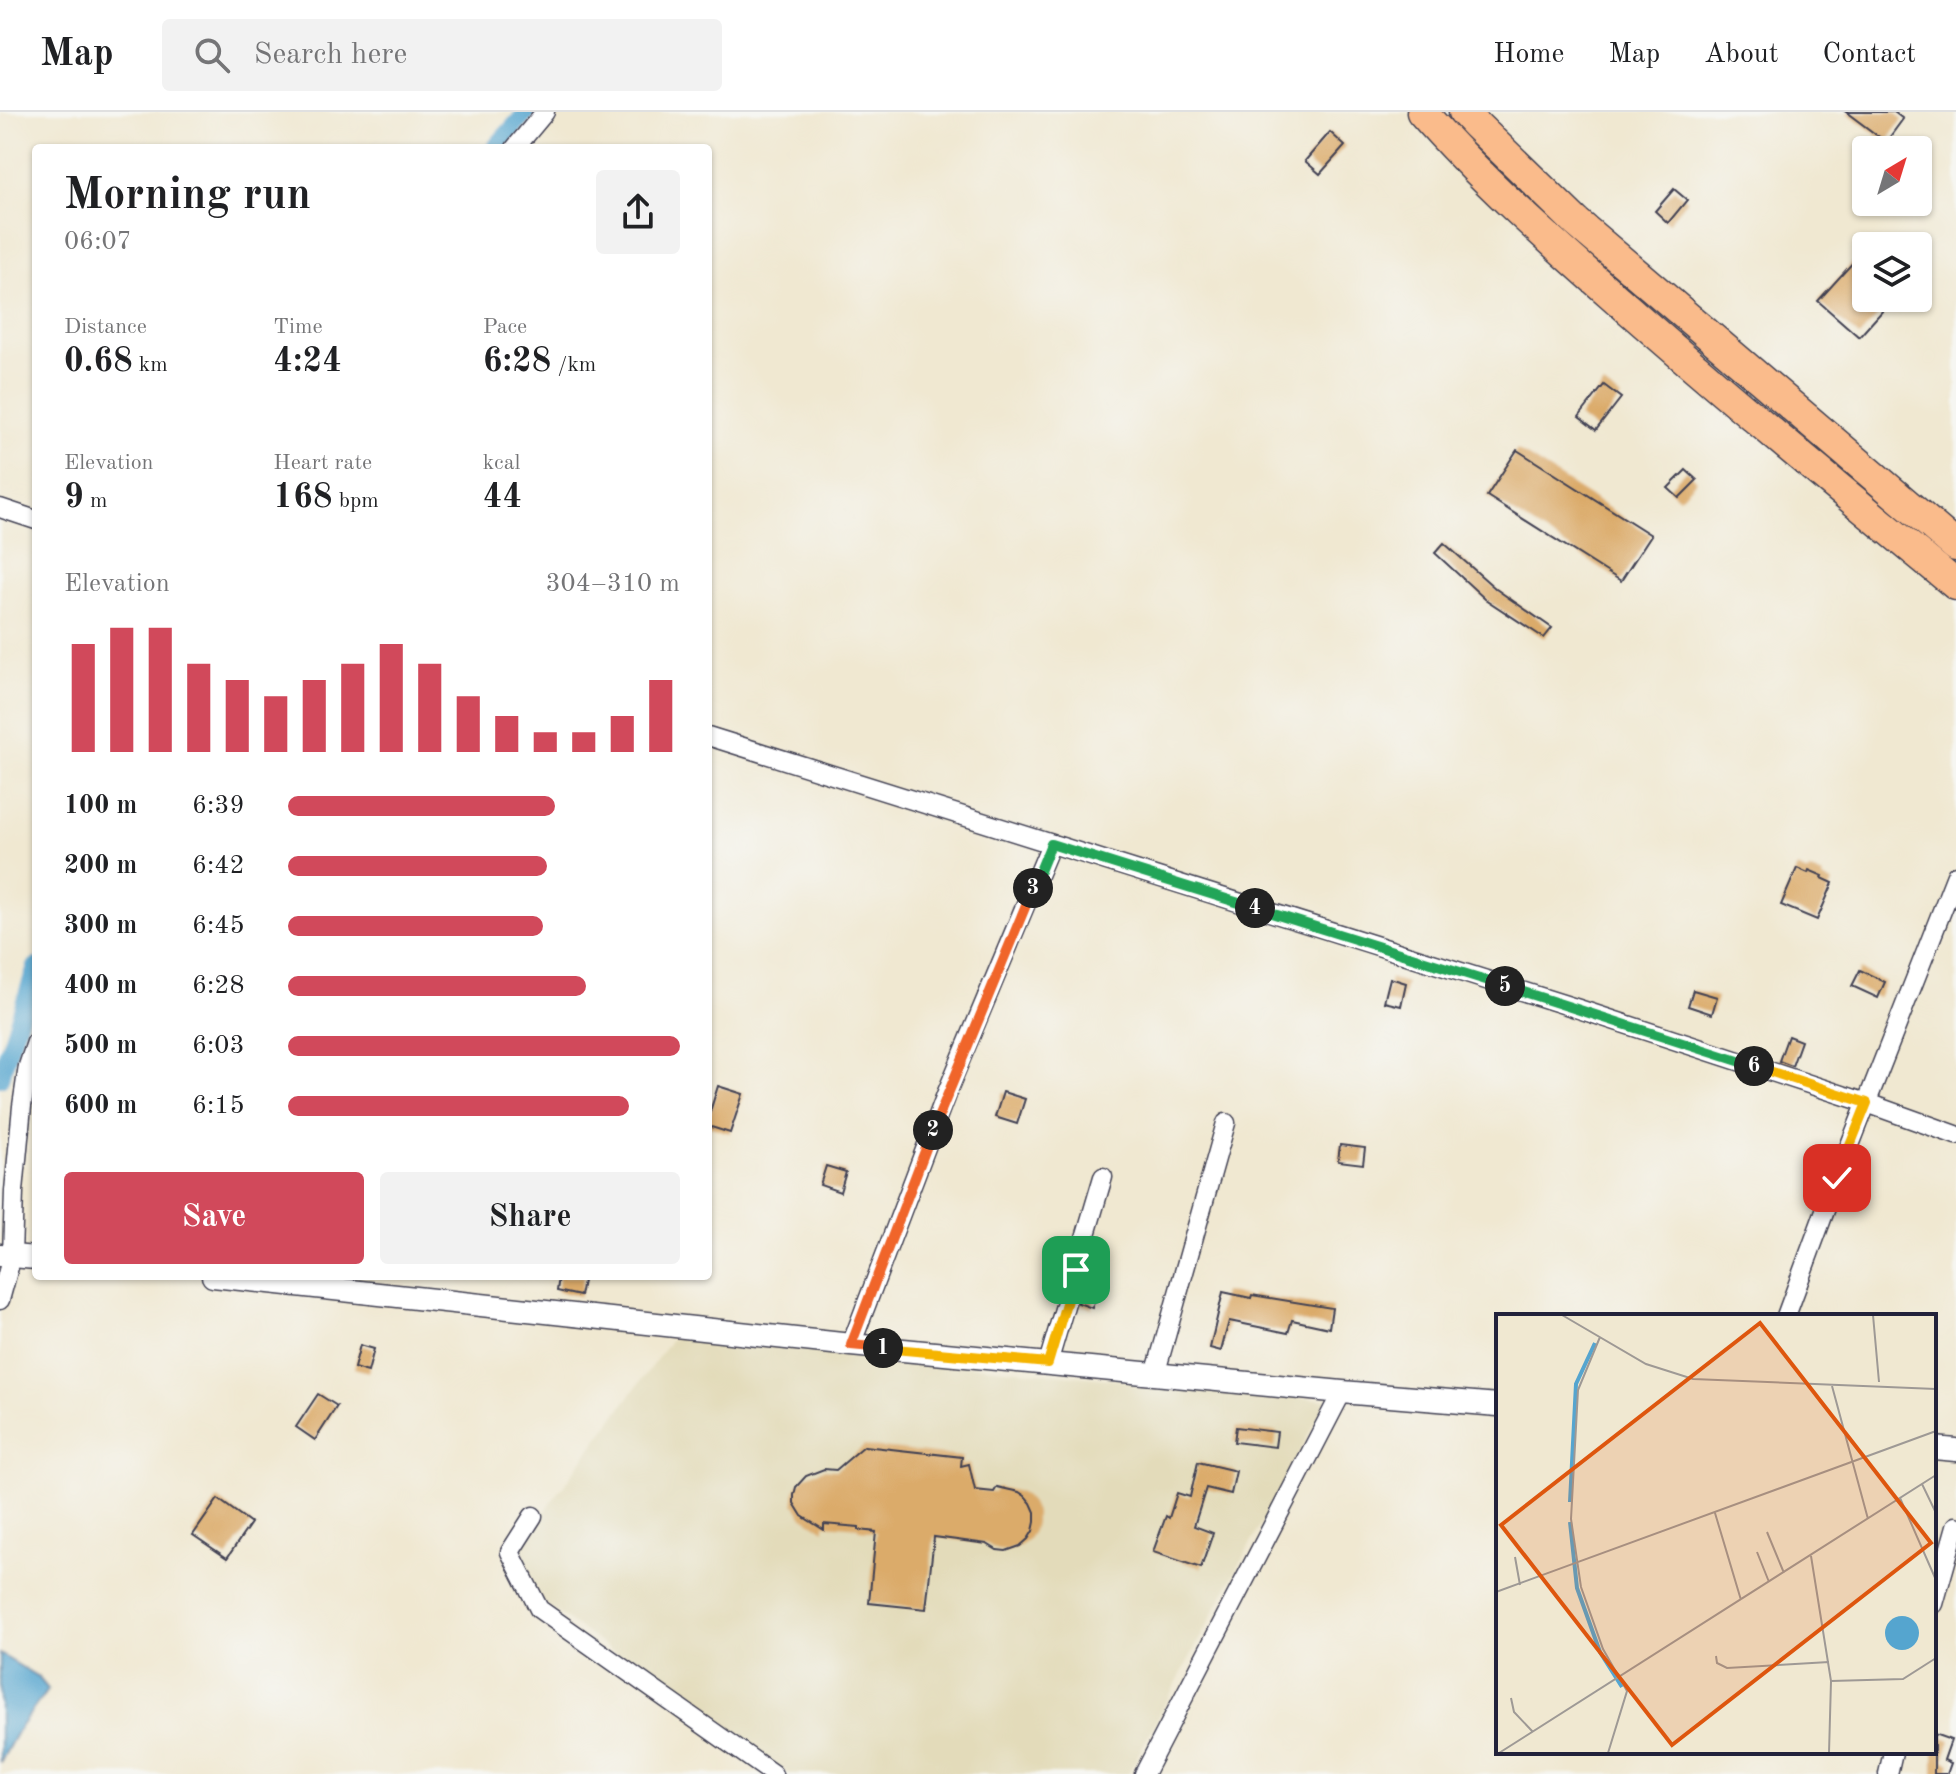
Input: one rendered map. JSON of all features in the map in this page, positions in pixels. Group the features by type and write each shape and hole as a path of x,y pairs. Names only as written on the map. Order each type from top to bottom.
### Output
{"highway":[{"path":"1422,112 1527,219 1591,277 1956,585"},
{"path":"1464,112 1576,222 1956,546"}],"street":[{"path":"518,144 545,112"},
{"path":"0,508 32,519"},
{"path":"712,737 1579,1009 1956,1135"},
{"path":"851,1345 947,1092 1051,844"},
{"path":"1787,1314 1956,875"},
{"path":"0,1300 22,1106 32,1054"},
{"path":"1155,1375 1226,1123"},
{"path":"1048,1363 1103,1177"},
{"path":"6,1256 32,1258"},
{"path":"250,1280 851,1345 1496,1405"},
{"path":"1144,1774 1342,1392"},
{"path":"1936,1448 1956,1450"},
{"path":"533,1516 510,1552 539,1609 773,1774"},
{"path":"1936,1597 1956,1526"},
{"path":"1888,1774 1893,1754"}],"shaded area":[{"path":"673,1337 1327,1400 1128,1774 789,1774 543,1603 516,1550"}],"water":[{"path":"0,1654 38,1677 48,1689 18,1730 0,1763"}],"building":[{"path":"1846,112 1894,112 1903,119 1890,136 1878,136"},
{"path":"1330,132 1345,146 1320,174 1305,161"},
{"path":"1674,189 1687,200 1668,223 1655,211"},
{"path":"1852,263 1852,312 1881,312 1859,337 1818,301"},
{"path":"1604,385 1621,398 1596,430 1579,417"},
{"path":"1517,450 1651,535 1621,581 1487,496"},
{"path":"1686,470 1697,480 1679,498 1668,488"},
{"path":"1444,543 1496,589 1552,628 1544,638 1485,599 1435,553"},
{"path":"1797,868 1808,873 1809,870 1833,883 1817,920 1781,905"},
{"path":"1860,970 1885,982 1878,998 1852,986"},
{"path":"1390,978 1406,983 1401,1006 1384,1002"},
{"path":"1693,990 1717,997 1712,1014 1688,1006"},
{"path":"1788,1036 1801,1041 1792,1066 1779,1061"},
{"path":"718,1086 743,1094 730,1133 712,1127 712,1105"},
{"path":"1003,1092 1025,1099 1017,1124 995,1117"},
{"path":"1340,1145 1365,1148 1363,1164 1338,1161"},
{"path":"826,1166 846,1172 840,1192 820,1185"},
{"path":"558,1280 583,1280 580,1296 557,1291"},
{"path":"1085,1281 1100,1286 1092,1308 1078,1303"},
{"path":"1223,1292 1332,1308 1329,1328 1292,1320 1288,1333 1229,1321 1221,1351 1210,1348"},
{"path":"360,1345 374,1349 368,1372 354,1368"},
{"path":"318,1394 337,1406 315,1440 296,1427"},
{"path":"1236,1427 1277,1432 1275,1447 1234,1442"},
{"path":"864,1446 962,1457 961,1466 969,1464 975,1490 994,1492 997,1487 1025,1496 1035,1512 1033,1531 1020,1546 1006,1551 987,1544 934,1537 926,1609 869,1603 876,1532 824,1524 824,1530 802,1516 794,1503 796,1487 806,1476 824,1469 836,1470"},
{"path":"1198,1462 1236,1471 1231,1494 1206,1488 1194,1526 1213,1533 1201,1568 1153,1552 1177,1493 1190,1497"},
{"path":"218,1499 251,1523 227,1558 193,1535"},
{"path":"1936,1735 1951,1740 1944,1760 1951,1763 1947,1774 1934,1774"}],"waterway":[{"path":"499,144 527,112"},
{"path":"0,1078 32,979"}],"route":[{"path":"1076,1270 1048,1363 851,1345 947,1092 1051,844 1579,1009 1867,1103 1837,1178"}]}
